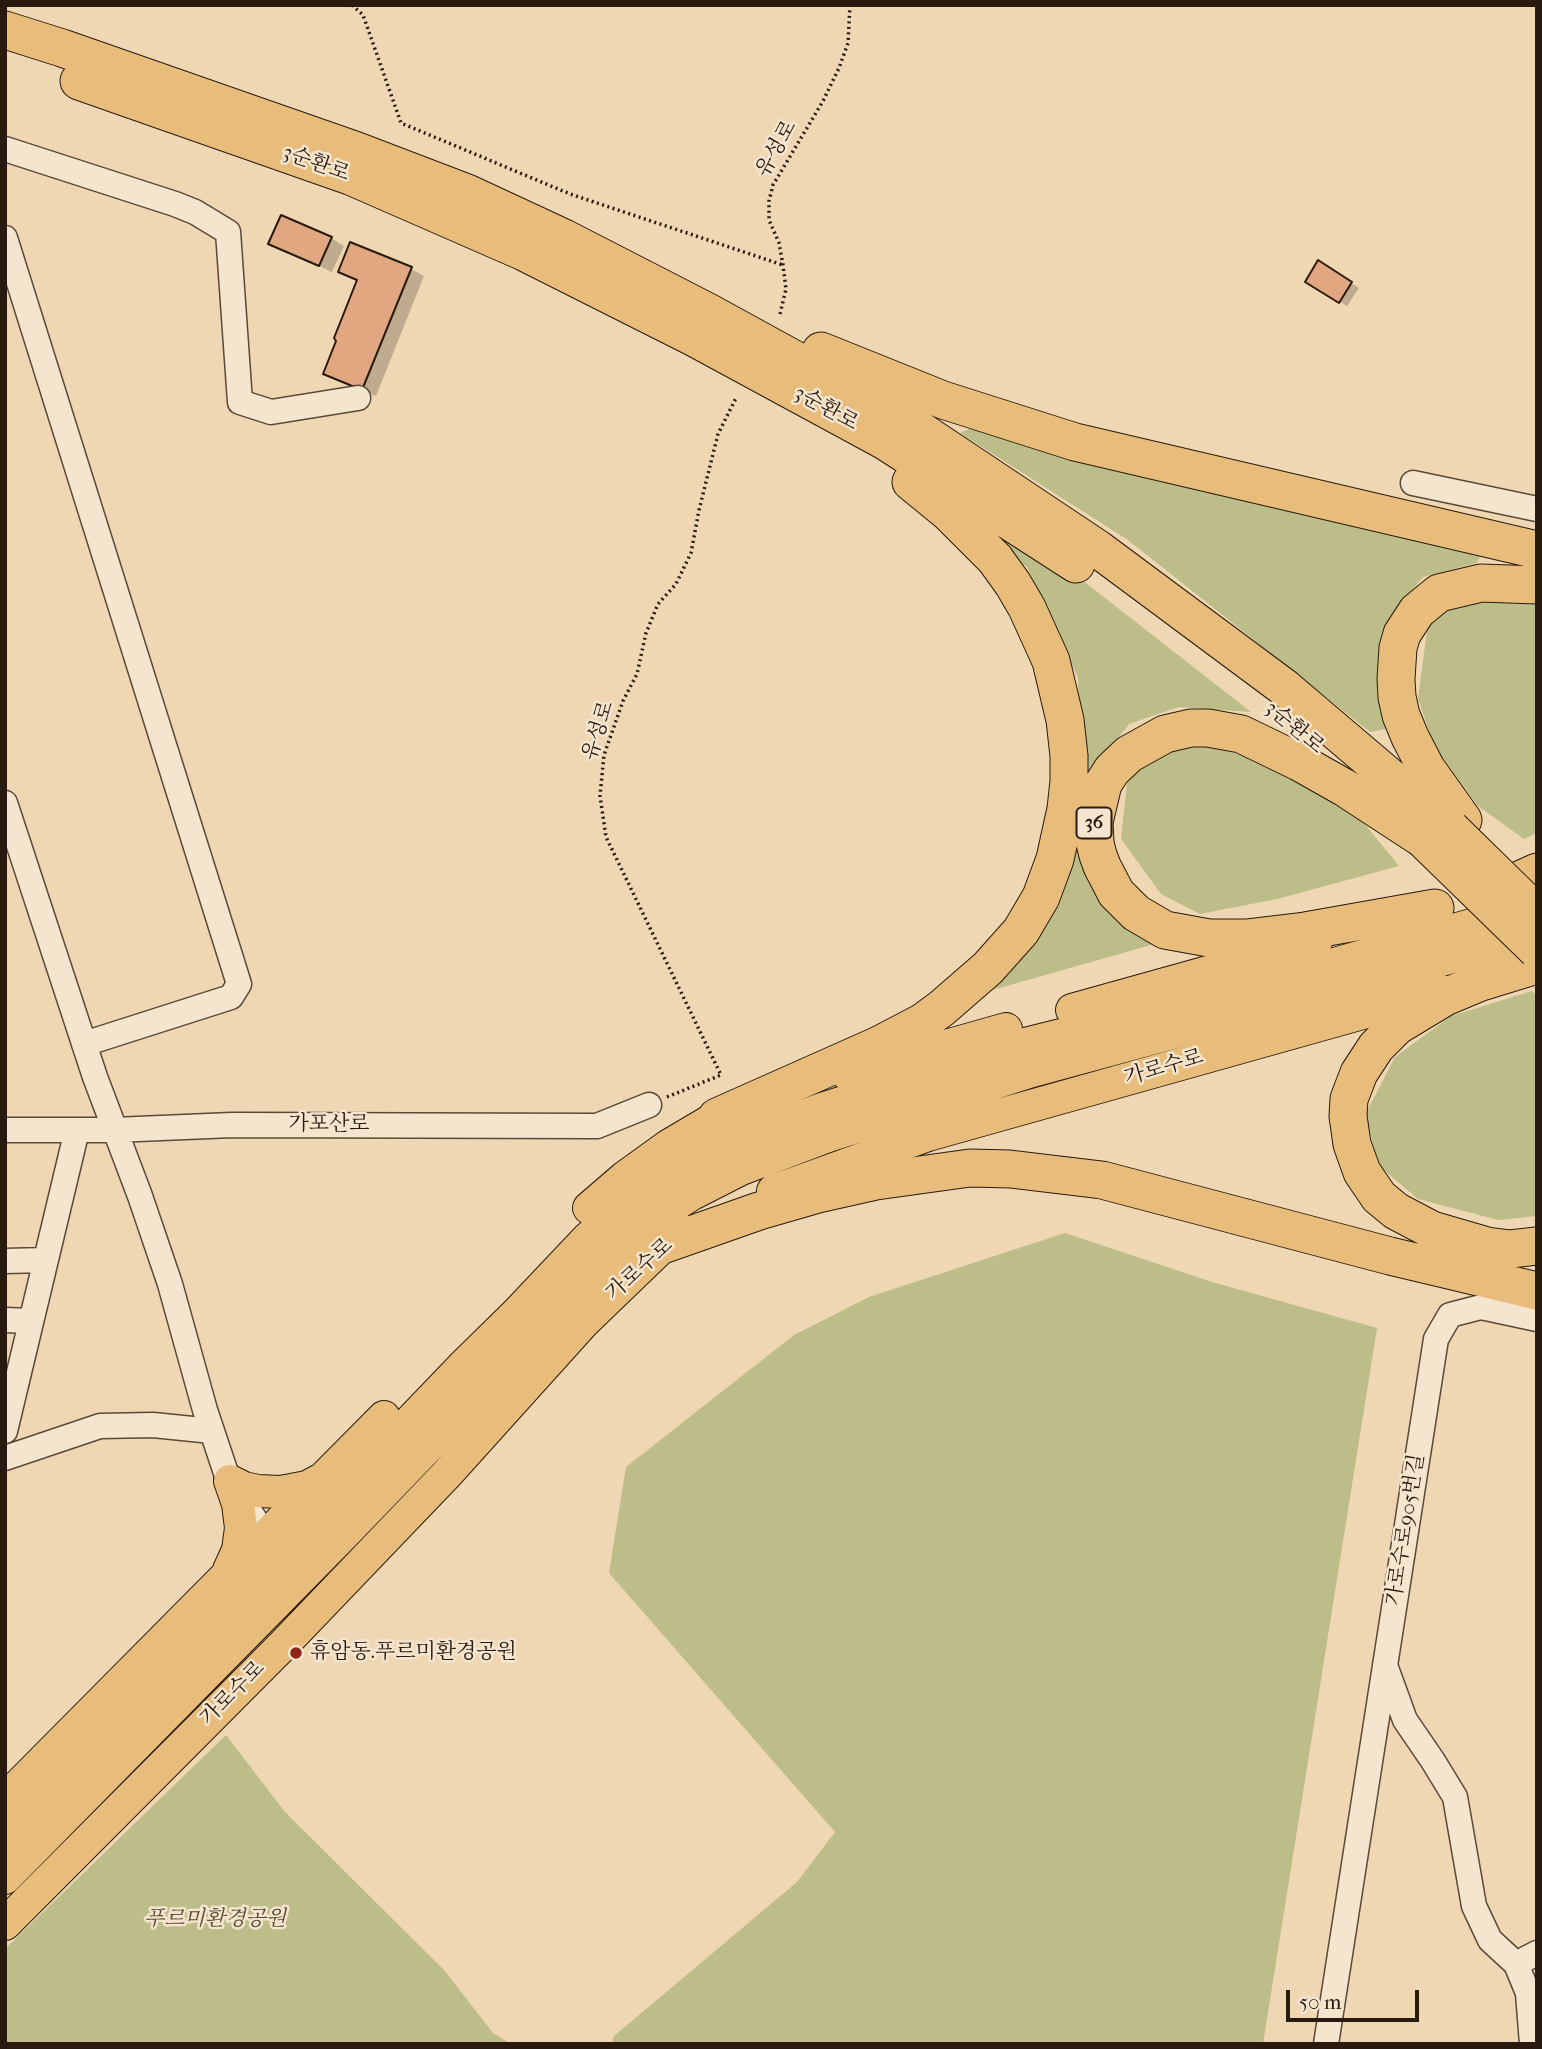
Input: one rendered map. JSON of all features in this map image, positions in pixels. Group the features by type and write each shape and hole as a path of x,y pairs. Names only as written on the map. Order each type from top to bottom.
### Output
{"highway":[{"name":"3순환로","path":"5,30 357,151 467,193 642,278 903,419 1087,541 1285,688 1445,829"},
{"name":"3순환로","path":"5,57 350,176 524,252 695,338 885,442 1083,569 1270,706 1445,829"},
{"path":"642,278 943,400 1022,427 1074,442 1537,550"},
{"path":"695,338 921,489 995,559 1027,608 1051,661 1065,720 1069,756 1066,809 1048,880 1021,931 988,968 950,1002 905,1032 844,1062 717,1117"},
{"path":"1537,585 1481,583 1439,593 1417,611 1402,634 1398,648 1396,679 1401,715 1426,768 1445,829 1526,904 1537,950"},
{"name":"36","path":"1435,908 1305,931 1246,938 1209,938 1165,930 1136,913 1116,893 1098,855 1094,822 1103,784 1112,769 1129,754 1166,734 1208,727 1241,734 1345,788 1445,829"},
{"path":"1526,904 1537,963 1445,997 1397,1026 1376,1047 1359,1073 1349,1099 1348,1124 1362,1172 1379,1197 1396,1211 1432,1230 1487,1246 1510,1249 1537,1246"},
{"path":"664,1244 759,1211 876,1181 970,1168 1010,1169 1102,1180 1537,1291"}],"main road":[{"name":"가로수로","path":"5,1878 286,1553 522,1349 603,1261 651,1220 692,1194 741,1169 828,1136 1032,1071 1526,904"},
{"name":"가로수로","path":"5,1839 286,1553 588,1238 634,1198 676,1170 738,1140 822,1109 1025,1044 1261,985 1526,904"},
{"name":"36","path":"1435,908 1526,904"},
{"name":"가로수로","path":"5,1799 226,1576 286,1553 324,1478 591,1206 668,1146 717,1117 867,1067 1435,908"},
{"name":"가로수로","path":"5,1924 329,1597 446,1475 583,1323 664,1244 715,1216 775,1190 928,1135 1537,963"},
{"path":"539,1371 571,1295 664,1244"},
{"name":"가로수로","path":"324,1478 461,1368"},
{"path":"230,1481 244,1488 281,1492 307,1487 324,1478"},
{"path":"226,1576 238,1550 241,1528 238,1504 230,1481"}],"street":[{"path":"5,149 175,204 195,212 228,232 240,402 271,412 358,398"},
{"path":"5,238 239,984 231,997 84,1044"},
{"path":"1413,483 1537,509"},
{"path":"5,803 84,1044 170,1284 212,1431 230,1481 286,1553 329,1597"},
{"name":"가포산로","path":"5,1130 114,1130 232,1125 597,1126 649,1105"},
{"path":"5,1432 77,1130"},
{"path":"5,1261 46,1261"},
{"name":"가로수로905번길","path":"1326,2044 1436,1339 1450,1315 1481,1307 1537,1319"},
{"path":"5,1321 32,1321"},
{"path":"5,1458 100,1426 153,1425 212,1431"},
{"path":"1384,1664 1405,1720 1455,1797 1474,1906 1490,1940 1526,1958 1532,2044"}],"path":[{"path":"352,5 363,15 401,123 570,194 783,265"},
{"name":"유성로","path":"780,313 786,289 779,243 769,220 769,201 773,186 823,101 839,68 848,43 850,5"},
{"name":"유성로","path":"649,1105 722,1075 606,837 600,796 604,755 637,674 646,633 658,604 676,583 691,553 718,434 736,398"}],"green space":[{"path":"979,425 1483,550 1477,563 1423,577 1396,610 1379,689 1391,728 1370,732 1128,540 960,433"},
{"path":"1006,533 1082,580 1251,712 1179,707 1129,724 1101,761 1087,808 1158,935 1151,945 989,991 1079,792 1078,678 1027,567 991,539"},
{"path":"1476,597 1537,597 1537,833 1524,839 1478,806 1434,746 1418,698 1429,616"},
{"path":"1199,745 1273,762 1350,806 1399,866 1277,899 1200,914 1161,894 1121,839 1128,773 1160,750"},
{"path":"1532,991 1537,996 1537,1216 1498,1220 1418,1199 1379,1166 1365,1115 1395,1057 1451,1016"},
{"path":"1065,1233 1212,1282 1377,1328 1263,2044 612,2044 614,2036 797,1882 835,1832 609,1573 626,1467 794,1335 869,1297"},
{"name":"푸르미환경공원","path":"226,1735 285,1812 444,1970 493,2033 511,2044 5,2044 5,1949"}],"building":[{"path":"281,215 332,237 319,266 268,244"},
{"path":"350,242 412,267 362,390 323,374 357,280 338,272"},
{"path":"1318,260 1352,282 1339,303 1305,282"}],"place":[{"name":"휴암동.푸르미환경공원","path":"296,1653"}]}
